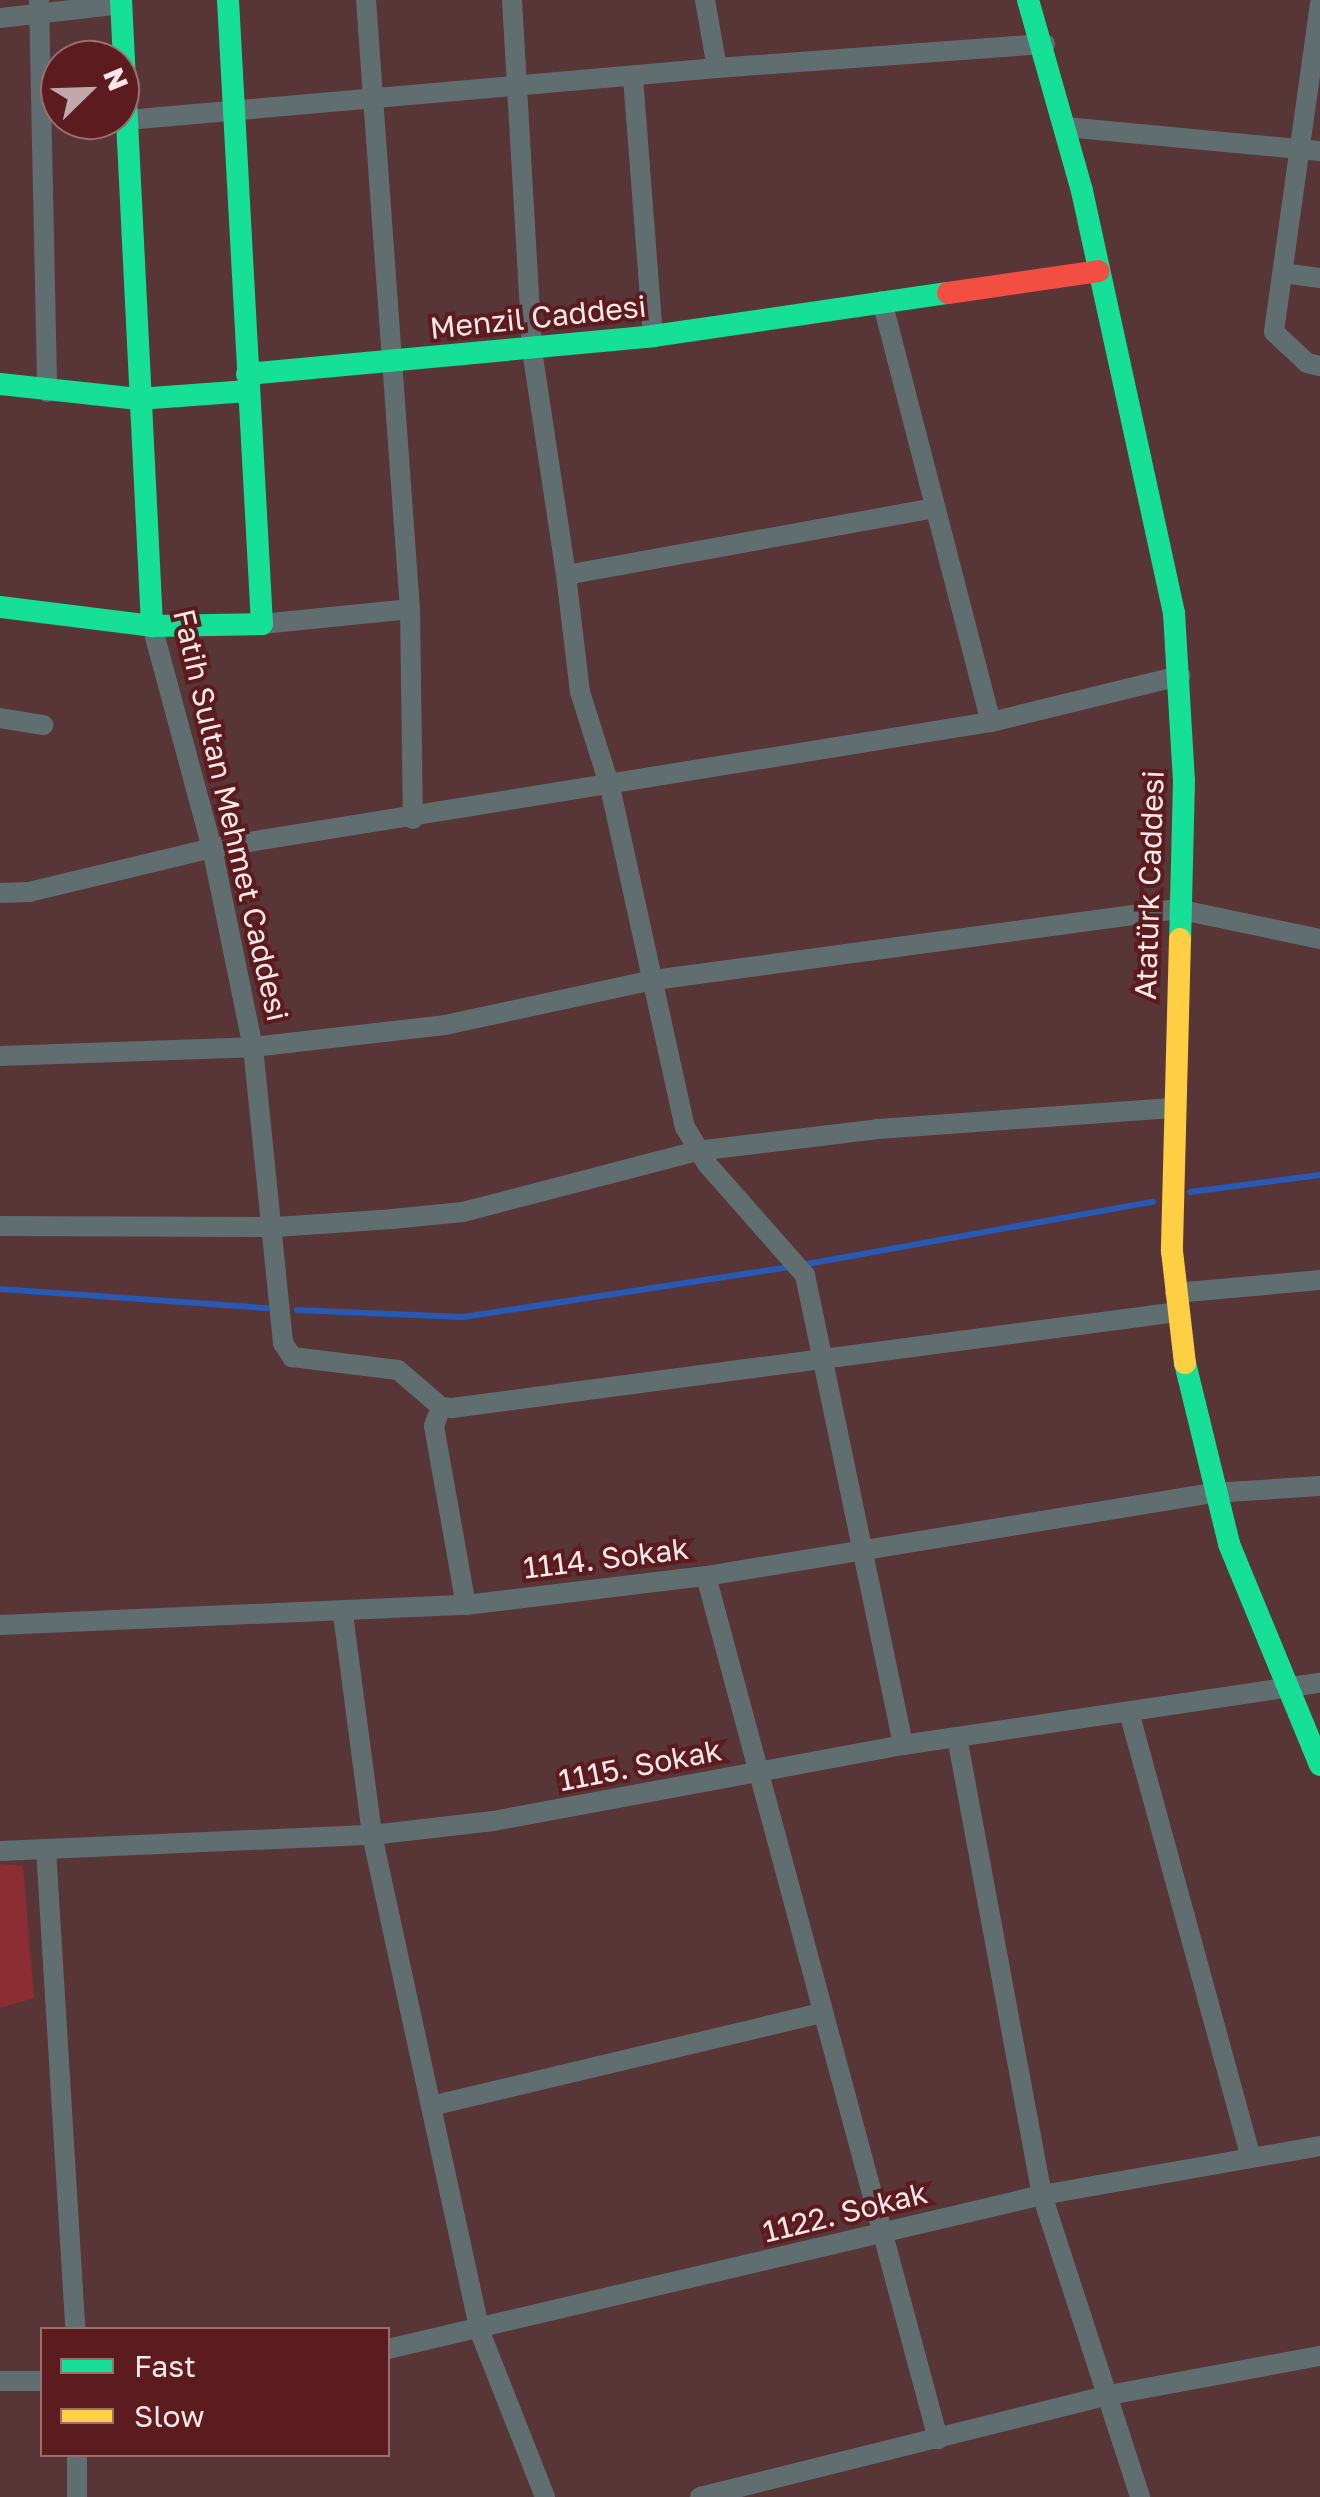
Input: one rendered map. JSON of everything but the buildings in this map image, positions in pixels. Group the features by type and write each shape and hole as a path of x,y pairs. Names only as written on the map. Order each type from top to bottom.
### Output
{"street":[{"path":"228,0 262,624"},
{"path":"366,0 410,608 412,819"},
{"path":"512,0 520,86 532,350 580,692 610,787 686,1127 697,1152 802,1270 903,1745"},
{"path":"705,0 717,68"},
{"name":"Atatürk Caddesi","path":"1028,0 1045,44 1066,127 1174,613 1180,676 1172,1108 1176,1302 1213,1494 1285,1686 1320,1765"},
{"path":"0,18 40,8 121,2"},
{"name":"Fatih Sultan Mehmet Caddesi","path":"121,2 123,40"},
{"path":"1320,4 1312,150 1274,332 1306,364 1320,366"},
{"path":"40,8 46,392"},
{"path":"140,119 717,68 1045,44"},
{"path":"634,76 653,336"},
{"path":"1066,127 1312,150"},
{"name":"Fatih Sultan Mehmet Caddesi","path":"128,140 152,626 212,848 253,1047 276,1227 284,1343 301,1361 398,1370 441,1407"},
{"name":"Menzil Caddesi","path":"0,384 138,399 394,362 653,336 1098,271"},
{"path":"1284,273 1320,278"},
{"path":"882,301 991,722"},
{"path":"566,576 934,508"},
{"path":"0,606 152,626 262,624 410,608"},
{"path":"0,893 29,892 212,848 610,787 991,722 1180,676"},
{"path":"0,718 44,725"},
{"path":"0,1056 253,1047 445,1025 654,980 1178,909 1320,939"},
{"path":"0,1226 276,1227 464,1212 697,1152 878,1129 1172,1108"},
{"path":"466,1605 434,1426 441,1407 824,1362 1320,1280"},
{"name":"1114. Sokak","path":"0,1625 343,1614 466,1605 706,1576 1213,1494 1320,1486"},
{"path":"706,1576 879,2234 938,2438"},
{"path":"343,1614 372,1835 480,2332 546,2497"},
{"name":"1115. Sokak","path":"0,1850 372,1835 576,1808 903,1745 1320,1683"},
{"path":"1129,1712 1251,2157"},
{"path":"957,1737 1042,2195 1140,2497"},
{"path":"46,1849 75,2327"},
{"path":"431,2106 821,2013"},
{"name":"1122. Sokak","path":"390,2350 480,2332 1042,2195 1320,2146"},
{"path":"700,2497 750,2491 938,2438 1109,2396 1320,2356"},
{"path":"0,2380 40,2381"},
{"path":"77,2457 77,2497"}],"shaded area":[{"path":"0,1864 23,1866 34,1998 0,2008"}],"waterway":[{"path":"1190,1192 1320,1175"},
{"path":"807,1264 1153,1202"},
{"path":"297,1310 463,1317 791,1267"},
{"path":"0,1289 267,1308"}],"traffic: fast":[{"path":"121,0 152,626"},
{"path":"0,607 152,626 262,624 228,0"},
{"path":"1028,0 1082,191 1174,613 1184,780 1180,939"},
{"path":"247,374 653,336 948,293"},
{"path":"0,384 138,399 248,391"},
{"path":"1185,1363 1229,1544 1320,1765"}],"traffic: slow":[{"path":"1180,939 1172,1251 1185,1363"}],"traffic: jam":[{"path":"948,293 1098,271"}]}
